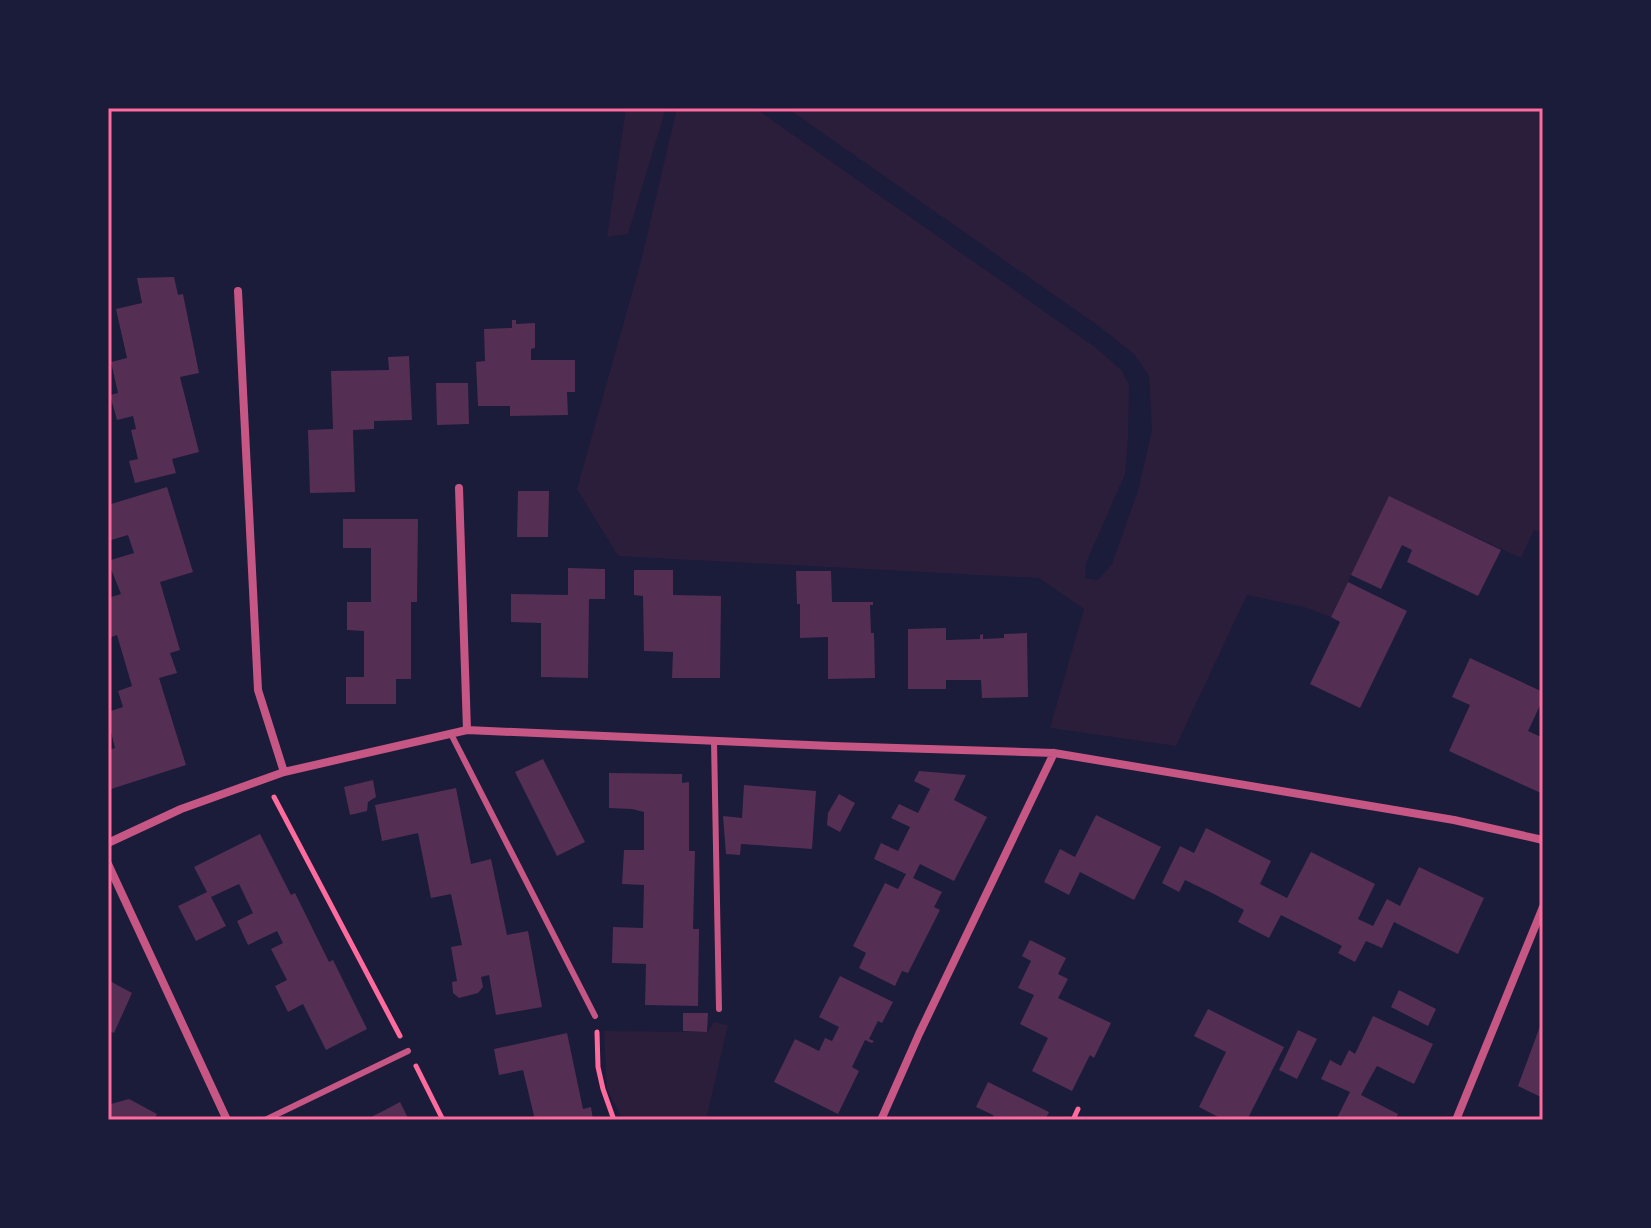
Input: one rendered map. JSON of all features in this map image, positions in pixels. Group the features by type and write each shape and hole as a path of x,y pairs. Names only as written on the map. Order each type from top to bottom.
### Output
{"street":[{"path":"238,291 258,690 284,772"},
{"path":"459,488 467,730"},
{"path":"108,843 181,809 284,772 467,730 1054,753 1454,820 1543,840"},
{"path":"881,1120 1054,753"},
{"path":"108,864 227,1120"},
{"path":"1456,1120 1543,907"}],"lane":[{"path":"451,734 595,1016"},
{"path":"714,741 719,1009"},
{"path":"265,1120 408,1051"}],"path":[{"path":"264,779 443,1120"},
{"path":"595,1016 598,1067 614,1120"},
{"path":"1073,1120 1078,1109"}],"shaded area":[{"path":"626,108 666,108 628,234 607,237"},
{"path":"677,108 755,108 1095,347 1122,371 1129,385 1125,474 1086,563 1085,578 1098,580 1112,564 1138,491 1152,430 1149,376 1134,354 1100,327 787,108 1543,108 1543,533 1534,530 1521,558 1389,497 1331,617 1304,607 1247,595 1176,746 1050,728 1084,609 1039,578 618,556 577,489 641,261"},
{"path":"714,1022 728,1025 706,1120 623,1120 607,1089 604,1031 708,1032"}],"building":[{"path":"174,277 178,295 183,294 199,373 180,377 199,452 172,459 176,473 135,483 129,461 138,459 131,430 136,429 133,416 117,420 110,395 118,393 111,362 127,358 116,309 142,303 137,278"},
{"path":"512,320 516,320 516,324 535,323 535,348 531,349 531,360 575,360 575,392 567,392 568,415 510,416 510,406 478,406 476,362 485,361 484,329 512,328"},
{"path":"409,356 412,420 374,421 374,429 353,430 355,492 310,493 308,430 333,429 331,371 389,370 388,357"},
{"path":"436,383 468,383 469,424 437,425"},
{"path":"167,487 193,572 160,582 180,650 170,653 177,673 159,678 186,765 108,790 108,750 115,748 108,712 123,707 118,691 132,686 117,635 108,638 108,598 121,594 109,564 111,560 134,553 128,535 108,541 108,505"},
{"path":"518,491 549,491 548,537 517,537"},
{"path":"1389,496 1501,550 1478,596 1407,562 1412,550 1402,545 1381,589 1351,575"},
{"path":"343,519 418,519 417,602 411,602 411,679 396,679 396,704 346,704 346,677 364,677 364,631 347,630 347,602 371,602 371,548 343,548"},
{"path":"568,568 605,569 605,599 589,599 588,678 541,677 541,623 511,622 511,594 568,595"},
{"path":"634,570 673,570 673,595 721,596 720,678 672,678 673,652 644,651 643,596 634,595"},
{"path":"796,571 831,571 832,602 873,602 870,605 875,678 828,679 828,637 800,638"},
{"path":"1348,582 1407,611 1360,708 1310,684 1340,622 1331,617"},
{"path":"946,628 946,640 980,639 983,634 983,639 1004,638 1004,634 1027,633 1028,697 982,698 981,680 946,680 946,689 908,689 908,629"},
{"path":"1470,658 1543,692 1543,699 1528,731 1543,738 1543,794 1449,751 1470,705 1452,697"},
{"path":"543,759 585,842 557,856 515,772"},
{"path":"919,771 966,775 954,800 987,817 954,881 920,864 913,878 942,892 934,907 940,910 908,973 902,971 895,986 859,968 866,953 853,946 885,883 898,889 906,874 874,859 881,843 898,851 910,827 891,818 899,804 918,813 930,789 914,781"},
{"path":"609,773 682,774 682,783 689,782 689,851 695,851 693,929 699,929 698,1006 645,1005 646,964 612,963 613,927 643,928 644,885 622,884 624,850 644,850 644,812 609,808"},
{"path":"373,780 376,797 368,802 367,811 350,815 344,787"},
{"path":"744,785 816,791 812,849 741,844 740,855 726,854 723,816 742,818"},
{"path":"456,788 471,864 491,859 507,935 528,931 542,1007 496,1015 489,975 481,977 483,987 478,993 459,998 453,993 452,982 457,981 451,947 462,945 451,894 431,898 418,833 382,841 375,805"},
{"path":"839,794 855,803 840,832 827,825 828,813"},
{"path":"1096,815 1161,847 1134,900 1080,872 1069,895 1044,882 1060,849 1075,857"},
{"path":"1206,828 1271,861 1260,884 1287,898 1311,852 1375,884 1358,919 1373,926 1387,899 1400,906 1419,867 1484,898 1458,954 1394,922 1382,948 1366,941 1355,962 1338,953 1342,946 1281,915 1269,938 1238,922 1244,910 1214,894 1185,880 1179,892 1162,883 1180,846 1194,853"},
{"path":"260,834 291,895 295,893 329,962 333,960 367,1029 326,1050 303,1004 288,1012 275,986 287,980 271,949 283,943 277,931 248,945 237,921 253,913 239,884 211,897 226,926 196,941 178,906 207,892 194,867"},
{"path":"1030,940 1066,958 1058,974 1068,979 1058,998 1111,1023 1094,1058 1090,1055 1072,1091 1032,1071 1048,1038 1020,1024 1034,995 1018,988 1031,961 1022,956"},
{"path":"840,976 893,1002 869,1039 874,1041 865,1040 852,1067 859,1071 838,1114 774,1082 795,1039 819,1051 825,1038 832,1041 839,1027 819,1017"},
{"path":"108,980 132,993 114,1033 108,1030"},
{"path":"1399,990 1436,1009 1428,1026 1391,1007"},
{"path":"1208,1009 1284,1047 1247,1120 1224,1120 1199,1107 1226,1052 1194,1036"},
{"path":"683,1013 708,1013 707,1032 683,1031"},
{"path":"1373,1016 1433,1044 1414,1084 1377,1066 1361,1095 1398,1114 1395,1120 1336,1120 1350,1092 1321,1079 1330,1060 1341,1066 1349,1050 1355,1054"},
{"path":"1543,1018 1543,1098 1518,1086"},
{"path":"1298,1030 1317,1039 1297,1079 1279,1070"},
{"path":"567,1033 583,1109 591,1107 593,1120 535,1120 523,1070 499,1075 494,1049"},
{"path":"988,1082 1049,1112 1045,1120 995,1120 993,1115 976,1107"},
{"path":"108,1098 111,1104 129,1099 157,1114 154,1120 108,1120"},
{"path":"400,1102 409,1120 365,1120 385,1110"}]}
